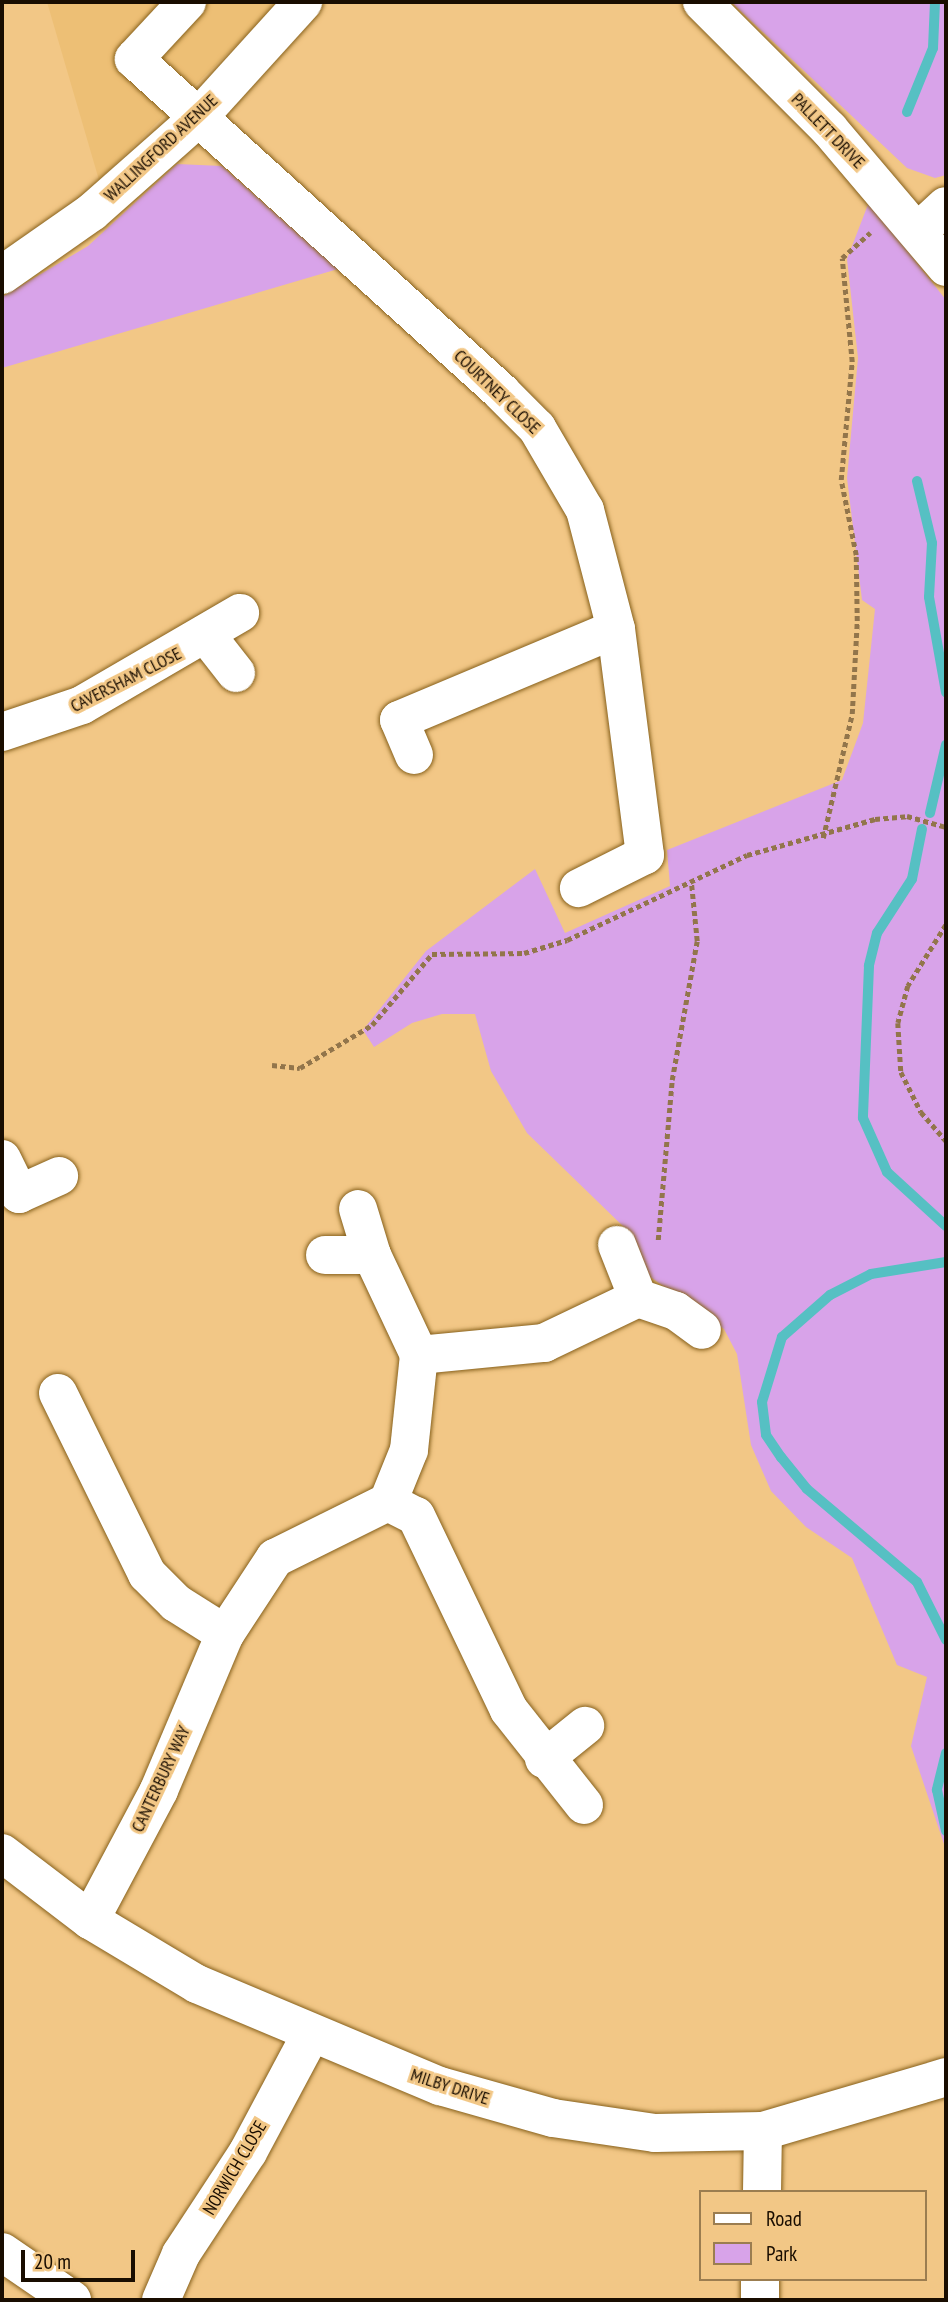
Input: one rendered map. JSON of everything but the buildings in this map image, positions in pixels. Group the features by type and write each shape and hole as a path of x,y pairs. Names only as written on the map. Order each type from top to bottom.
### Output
{"street":[{"name":"COURTNEY CLOSE","path":"187,2 134,59 537,428 585,510 615,629 645,855 579,888"},
{"name":"WALLINGFORD AVENUE","path":"2,275 92,212 197,119 303,2"},
{"name":"PALLETT DRIVE","path":"702,2 922,214 946,267"},
{"name":"CAVERSHAM CLOSE","path":"2,732 82,705 207,636 240,613"},
{"path":"414,755 399,720 615,629"},
{"path":"207,636 236,673"},
{"path":"2,1159 19,1194 59,1176"},
{"path":"358,1209 372,1255 419,1355 409,1450 388,1503 416,1516 509,1710 544,1759 584,1805"},
{"path":"617,1245 638,1298"},
{"path":"325,1255 372,1255"},
{"path":"419,1355 544,1343 638,1298 676,1311 702,1330"},
{"path":"58,1392 147,1574 176,1603 225,1634"},
{"name":"CANTERBURY WAY","path":"90,1920 159,1790 225,1634 275,1558 388,1503"},
{"path":"544,1759 585,1726"},
{"name":"MILBY DRIVE","path":"2,1853 90,1920 197,1984 310,2036 440,2086 552,2118 655,2133 762,2131 946,2077"},
{"name":"NORWICH CLOSE","path":"161,2300 181,2254 248,2152 310,2036"},
{"path":"762,2131 762,2190"},
{"path":"2,2252 72,2300"},
{"path":"760,2281 760,2300"}],"path":[{"path":"823,838 852,714 857,621 856,555 841,480 852,362 842,258 922,214"},
{"path":"638,1298 660,1236 666,1186 672,1080 697,941 691,881"},
{"path":"946,925 908,986 898,1023 901,1072 921,1112 946,1141"}],"shaded area":[{"path":"47,2 280,2 99,180"}],"green space":[{"path":"731,2 946,2 946,175 935,178 907,168"},
{"path":"177,164 222,166 338,269 2,368 2,297 88,246"},
{"path":"869,202 946,300 946,1850 911,1746 927,1677 897,1665 852,1558 806,1527 771,1491 751,1445 737,1354 724,1329 649,1276 629,1232 527,1133 491,1071 475,1014 442,1014 412,1023 374,1047 363,1030 426,951 535,869 565,933 670,886 667,850 842,780 863,723 875,609 862,600 847,478 858,358 847,259"}],"waterway":[{"path":"907,112 933,48 935,2"},
{"path":"917,481 932,543 929,597 946,692"},
{"path":"930,813 946,745"},
{"path":"922,829 912,879 877,933 869,966 863,1118 887,1172 946,1226"},
{"path":"946,1262 871,1274 830,1295 782,1337 762,1402 766,1435 781,1457 807,1489 917,1582 946,1640"},
{"path":"946,1753 937,1790 946,1831"}]}
